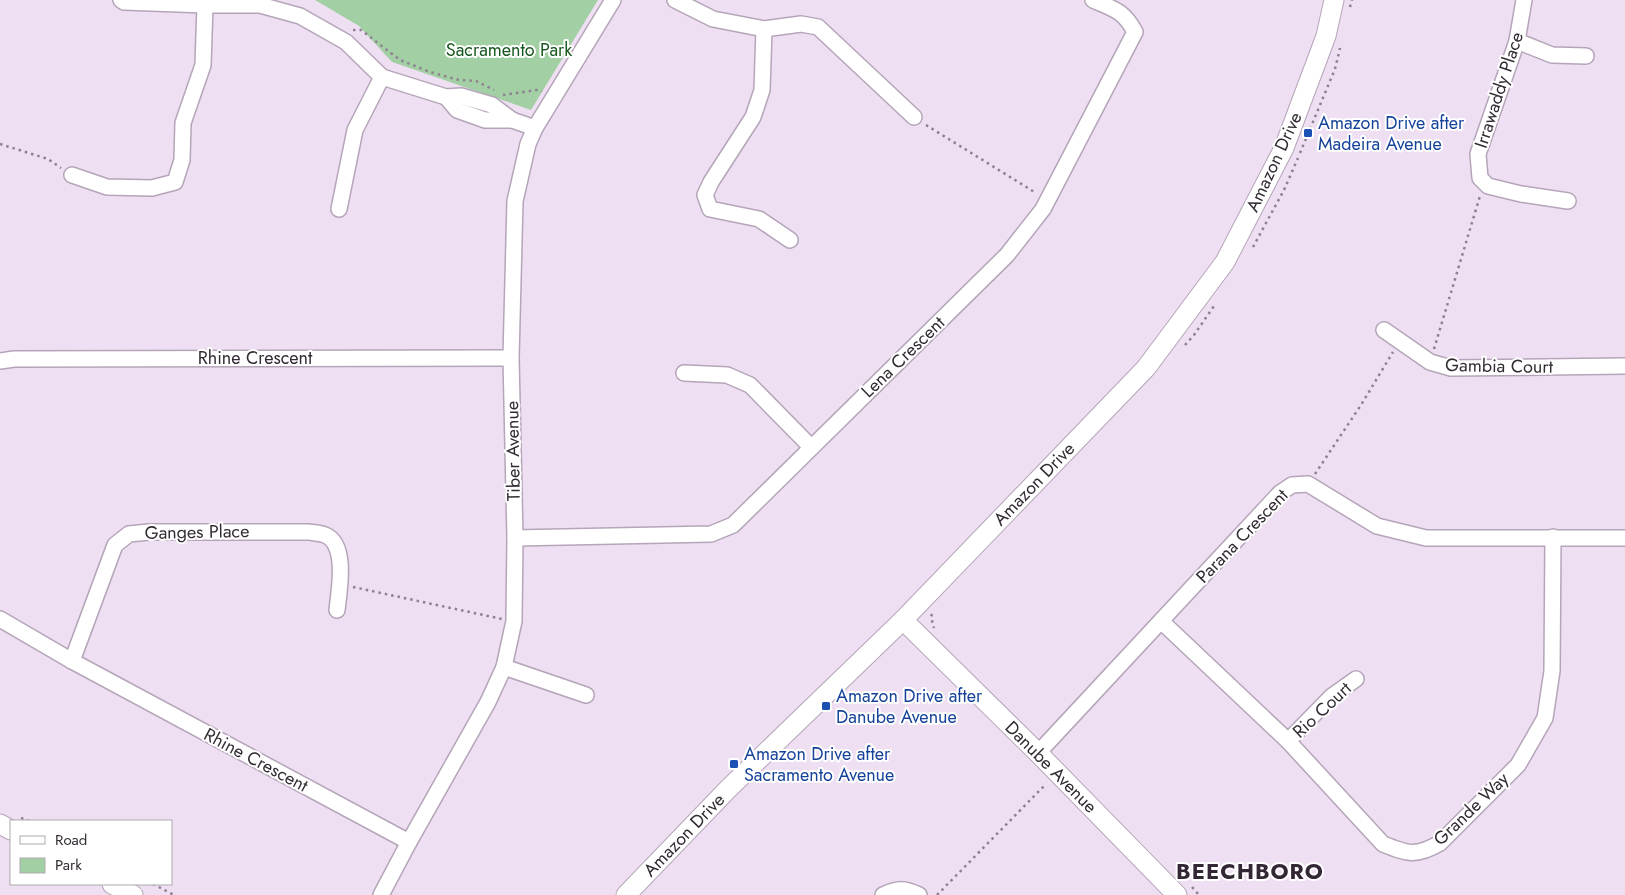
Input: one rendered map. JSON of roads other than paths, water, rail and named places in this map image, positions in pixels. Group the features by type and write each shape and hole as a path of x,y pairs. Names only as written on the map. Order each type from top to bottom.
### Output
{"street":[{"path":"121,0 124,2 205,5 260,5 300,16 346,42 382,77 446,97 457,110 485,120 512,120 535,128"},
{"name":"Tiber Avenue","path":"381,895 488,702 504,667 514,621 515,538 511,358 515,201 528,144 535,128 613,0"},
{"path":"675,0 713,19 764,29 801,24 818,27 914,117"},
{"name":"Lena Crescent","path":"515,538 711,534 733,525 1007,255 1043,209 1135,32 1128,18 1114,9 1093,0"},
{"name":"Irrawaddy Place","path":"1524,0 1517,41 1478,154 1480,178 1488,186 1521,194 1568,201"},
{"name":"Amazon Drive","path":"626,895 728,789 903,620 1146,368 1225,262 1284,148 1326,36 1342,4"},
{"path":"72,175 107,187 152,188 175,182 182,160 183,123 203,65 205,5"},
{"path":"764,29 762,90 753,117 711,182 705,195 710,210 759,219 790,240"},
{"path":"1517,41 1552,55 1586,56"},
{"path":"339,209 355,130 382,77"},
{"name":"Gambia Court","path":"1384,330 1430,362 1451,368 1625,366"},
{"name":"Rhine Crescent","path":"0,361 14,359 511,358"},
{"path":"684,373 727,375 750,385 811,447"},
{"name":"Parana Crescent","path":"1038,753 1280,493 1292,485 1308,484 1377,526 1426,538 1625,538"},
{"name":"Ganges Place","path":"72,661 115,545 129,534 150,532 309,532 327,536 338,550 341,568 337,610"},
{"name":"Grande Way","path":"1162,621 1288,741 1383,844 1403,852 1424,852 1440,843 1518,764 1545,718 1552,671 1553,537"},
{"name":"Rhine Crescent","path":"0,619 72,661 409,842"},
{"name":"Danube Avenue","path":"903,620 1057,773 1181,888"},
{"path":"504,667 586,695"},
{"name":"Rio Court","path":"1288,741 1332,696 1356,678"},
{"path":"114,885 133,895"},
{"path":"883,895 892,890 906,889 919,895"}],"place":[{"name":"Amazon Drive after Madeira Avenue","path":"1308,133"},
{"name":"Amazon Drive after Danube Avenue","path":"826,706"},
{"name":"Amazon Drive after Sacramento Avenue","path":"734,764"}],"district":[{"name":"BEECHBORO","path":"1250,871"}],"park label":[{"name":"Sacramento Park","path":"509,50"}]}
